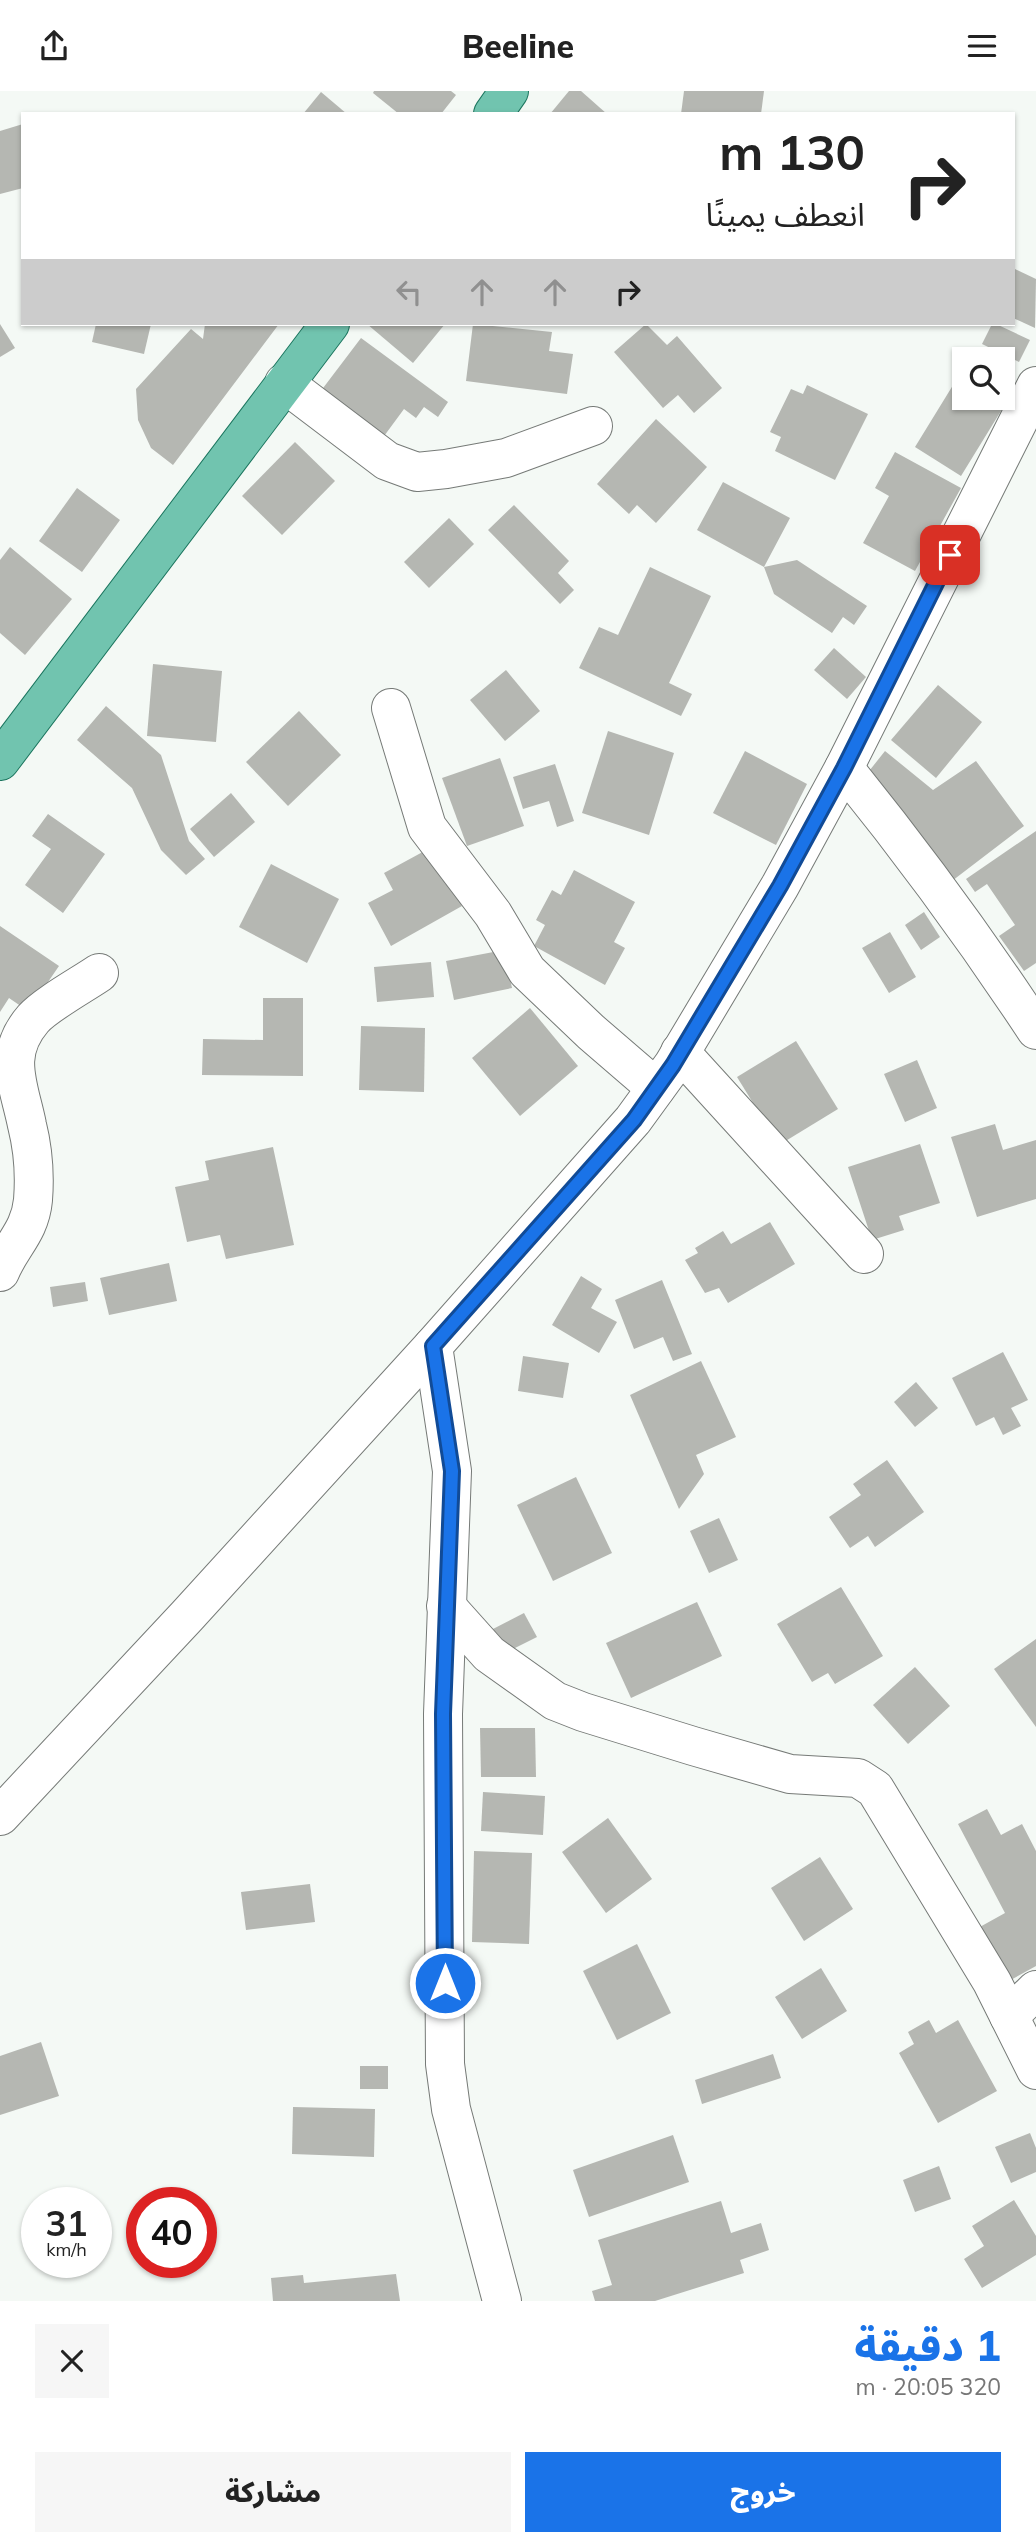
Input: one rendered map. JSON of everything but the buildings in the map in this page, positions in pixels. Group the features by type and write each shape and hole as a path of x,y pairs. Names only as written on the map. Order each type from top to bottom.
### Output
{"main road":[{"path":"494,112 509,91"},
{"path":"0,761 328,326"}],"street":[{"path":"284,383 387,461 417,471 446,470 506,458 593,426"},
{"path":"0,1816 205,1597 634,1120 681,1052 780,886 844,768 1036,386"},
{"path":"391,708 427,827 492,914 527,971 591,1032 656,1088"},
{"path":"844,768 977,941 1036,1030"},
{"path":"0,1272 5,1258 27,1227 33,1202 34,1175 28,1127 15,1080 14,1057 21,1036 34,1017 99,973"},
{"path":"681,1052 864,1254"},
{"path":"433,1346 452,1471 443,1714 445,2064 451,2109 502,2301"},
{"path":"446,1607 489,1654 555,1701 583,1713 778,1771 858,1779 875,1789 992,1982 1023,2003 1036,2070"}],"route":[{"path":"445,1983 443,1714 452,1471 433,1346 634,1120 673,1065 780,886 844,768 950,555"}]}
